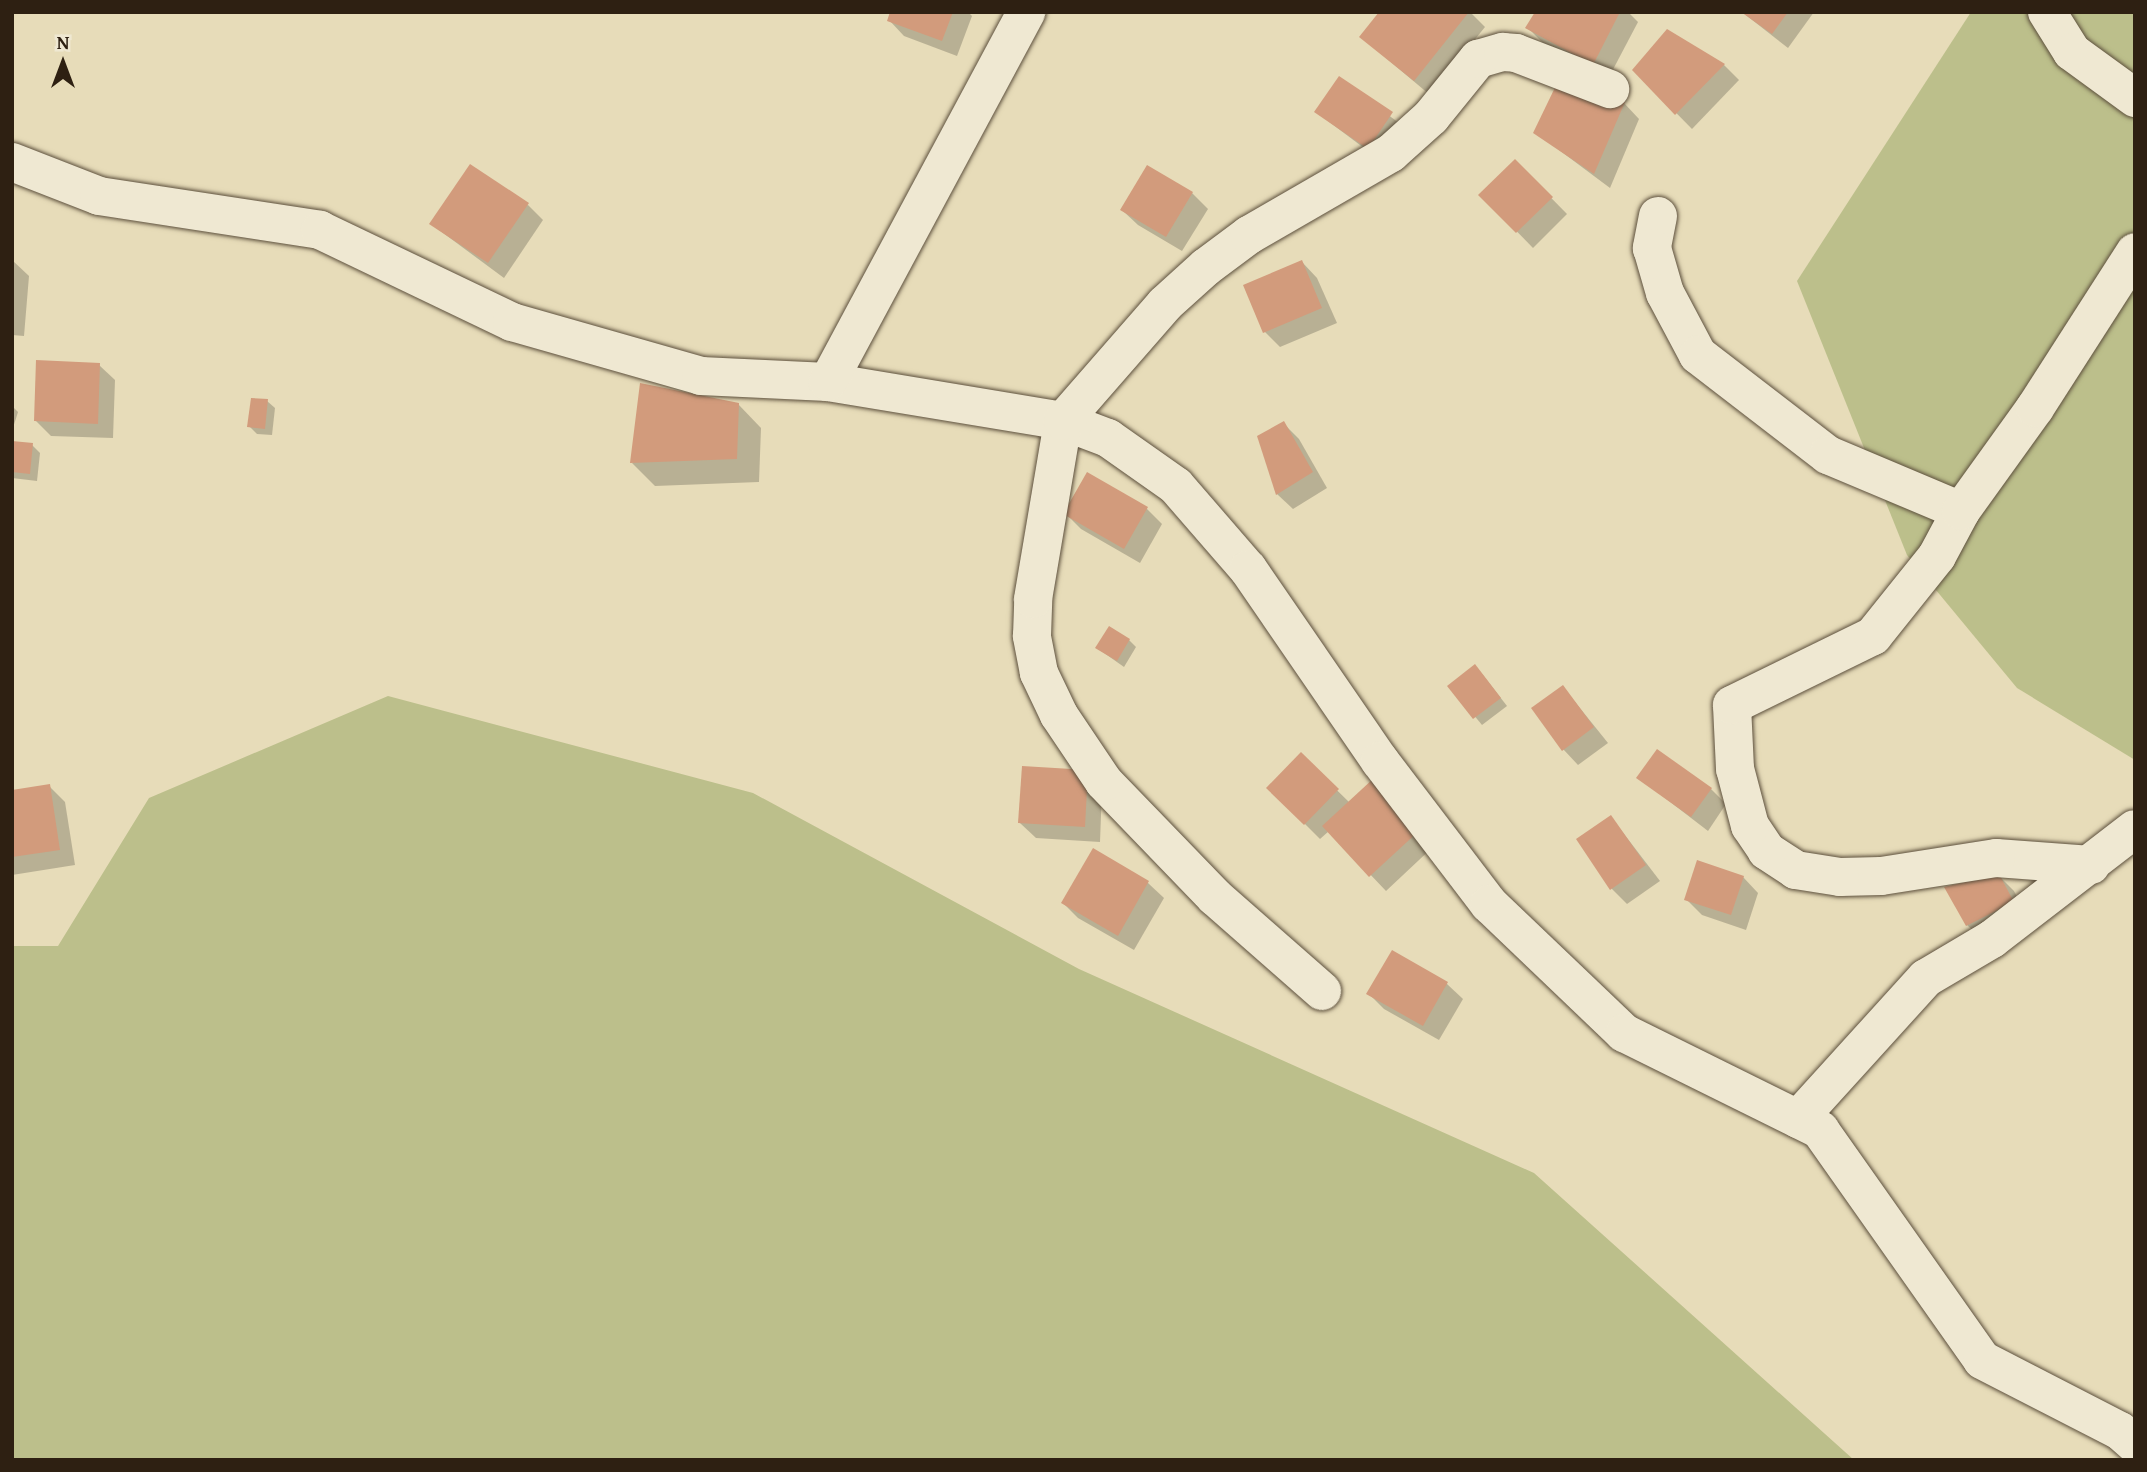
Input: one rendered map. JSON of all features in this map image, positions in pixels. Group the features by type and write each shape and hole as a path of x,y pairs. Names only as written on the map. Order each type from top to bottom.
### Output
{"street":[{"path":"828,382 1026,12"},
{"path":"2046,12 2072,51 2135,98"},
{"path":"1322,991 1215,897 1104,782 1059,715 1040,673 1032,636 1033,599 1063,421 1165,304 1206,267 1249,235 1391,153 1431,117 1478,59 1503,51 1516,53 1610,89"},
{"path":"12,162 99,196 320,230 512,321 701,376 828,382 1063,421 1108,438 1176,486 1248,569 1380,761 1489,904 1624,1033 1820,1130 1982,1360 2120,1431 2135,1444"},
{"path":"1658,216 1652,247 1665,293 1698,355 1828,455 1961,511"},
{"path":"2091,865 1996,858 1881,876 1840,877 1796,870 1767,851 1750,826 1735,769 1732,705 1873,636 1937,556 1961,511 2035,408 2135,252"},
{"path":"1798,1119 1926,978 1992,939 2135,829"}],"green space":[{"path":"1971,12 2135,12 2135,760 2017,688 1907,555 1797,281"},
{"path":"388,696 753,793 1079,969 1534,1173 1854,1460 12,1460 12,946 58,946 149,798"}],"building":[{"path":"890,12 953,12 942,41 887,21"},
{"path":"1379,12 1469,12 1414,81 1359,37"},
{"path":"1535,12 1620,12 1593,65 1525,28"},
{"path":"1741,12 1788,12 1772,34"},
{"path":"1667,29 1725,64 1675,115 1632,70"},
{"path":"1562,73 1625,102 1594,174 1533,133"},
{"path":"1339,76 1393,112 1368,149 1314,112"},
{"path":"1515,159 1553,197 1516,233 1478,195"},
{"path":"470,164 529,203 488,263 429,224"},
{"path":"1147,165 1193,192 1166,237 1120,210"},
{"path":"1302,260 1322,308 1263,333 1243,285"},
{"path":"36,360 100,363 98,424 34,421"},
{"path":"640,383 739,403 737,459 630,463"},
{"path":"251,398 268,399 265,429 247,427"},
{"path":"1284,421 1313,472 1276,495 1257,436"},
{"path":"12,441 33,443 30,474 12,472"},
{"path":"1087,472 1148,507 1124,549 1063,514"},
{"path":"1109,626 1130,639 1117,661 1095,648"},
{"path":"1475,664 1501,698 1473,719 1447,686"},
{"path":"1563,685 1594,727 1562,751 1531,708"},
{"path":"1657,749 1712,788 1691,817 1636,778"},
{"path":"1301,752 1339,789 1304,825 1266,788"},
{"path":"1022,766 1088,770 1085,827 1018,823"},
{"path":"1374,778 1421,829 1369,877 1322,826"},
{"path":"50,784 60,850 12,857 12,790"},
{"path":"1611,815 1646,865 1610,890 1576,839"},
{"path":"1093,848 1149,881 1118,936 1061,903"},
{"path":"1697,860 1744,876 1731,915 1684,900"},
{"path":"1999,874 2014,902 1966,926 1944,887"},
{"path":"1392,950 1448,982 1423,1026 1366,994"}]}
